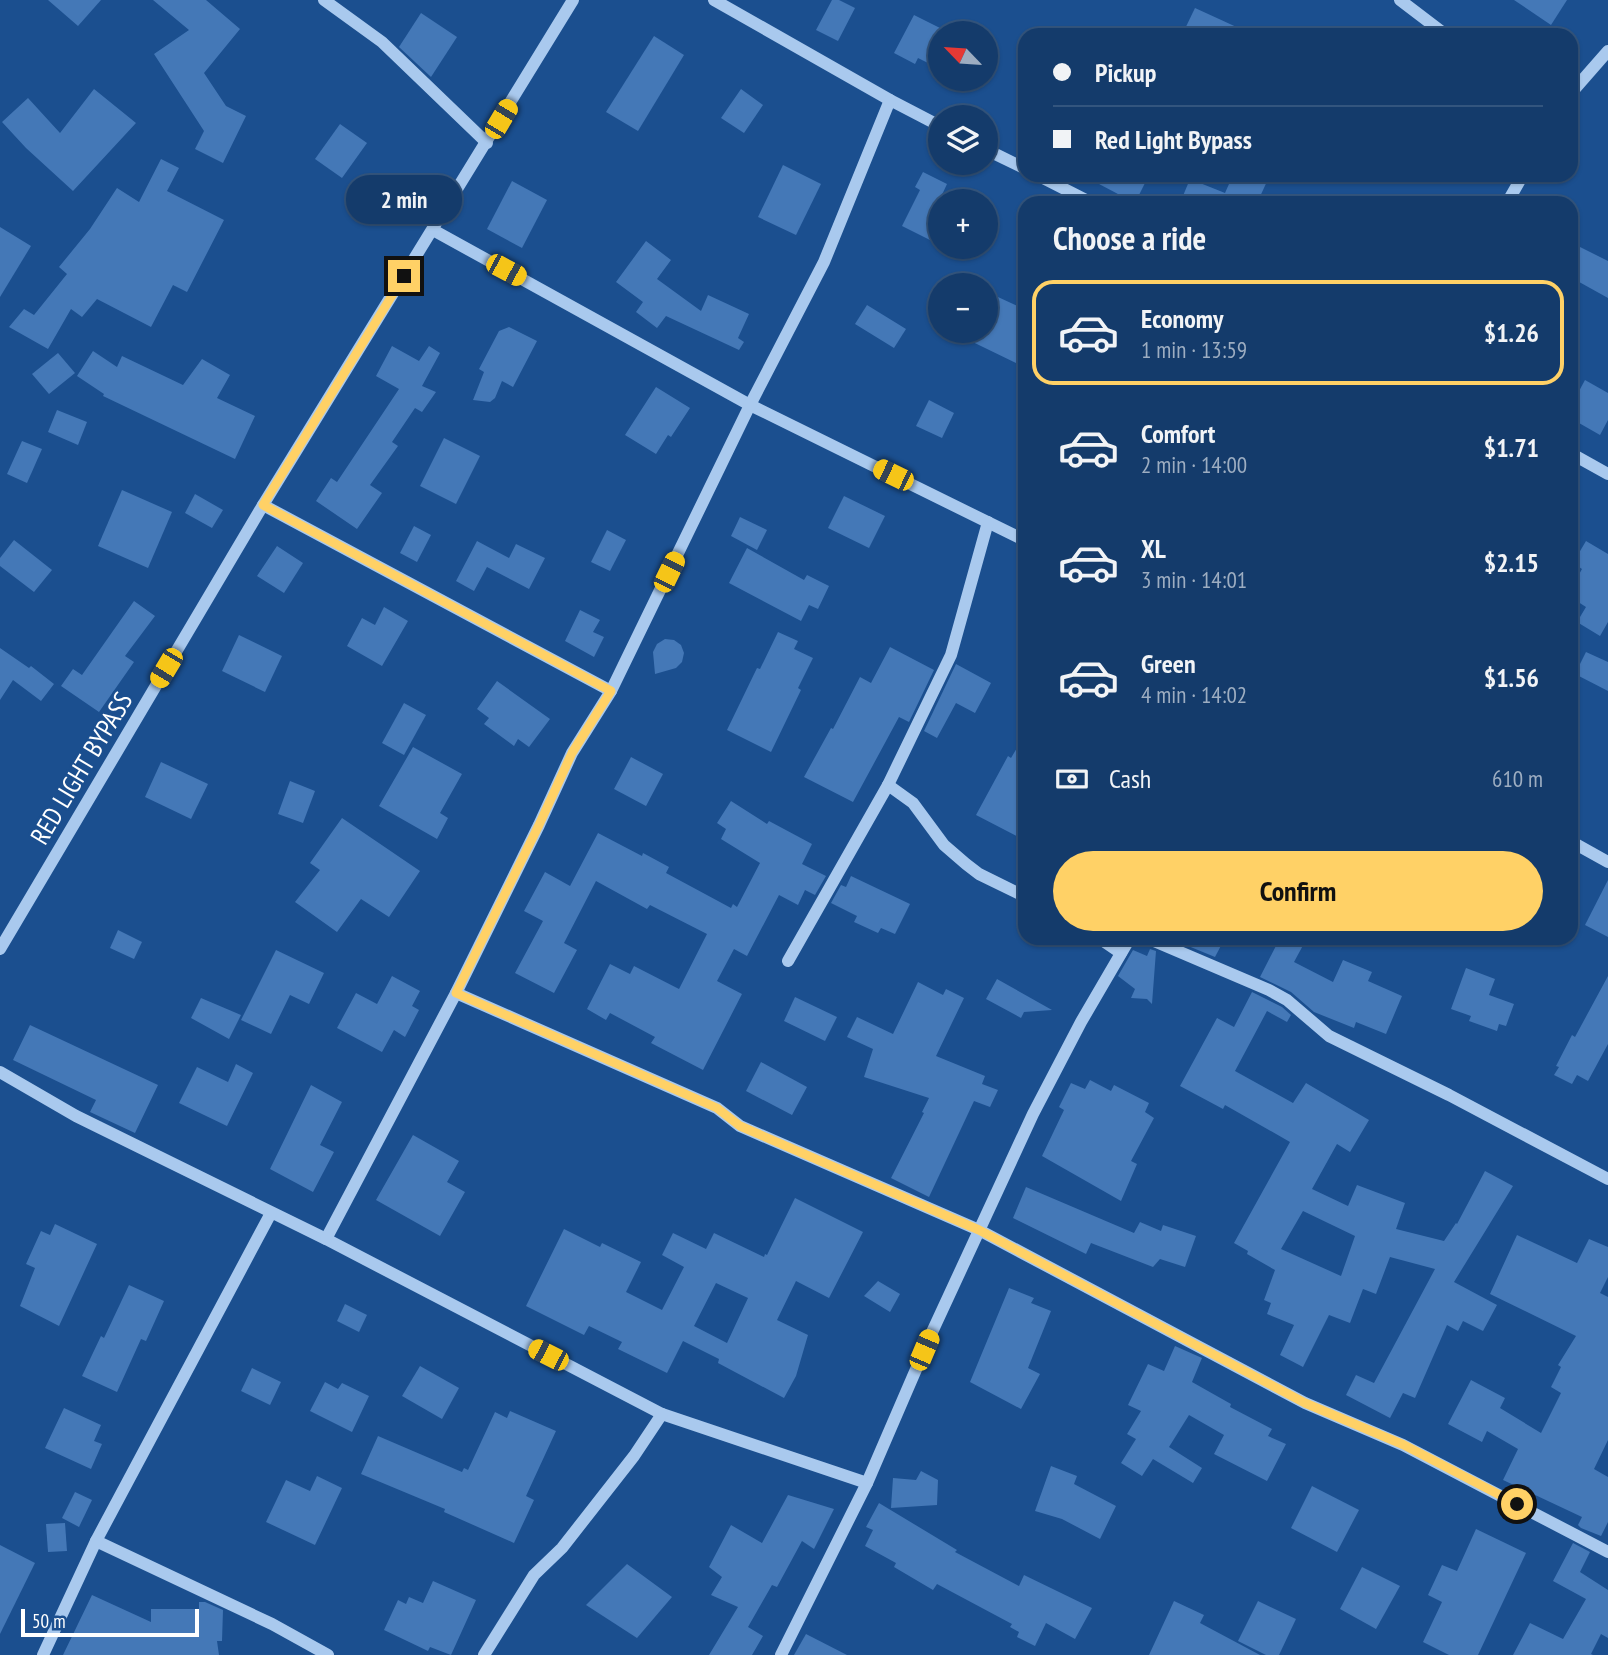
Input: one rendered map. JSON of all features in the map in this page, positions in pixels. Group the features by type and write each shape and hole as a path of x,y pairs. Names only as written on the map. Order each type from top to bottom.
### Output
{"street":[{"path":"324,0 382,42 487,143"},
{"name":"RED LIGHT BYPASS","path":"0,949 263,505 573,0"},
{"path":"714,0 928,120"},
{"path":"1400,0 1437,28"},
{"path":"1578,85 1608,51"},
{"path":"326,1239 456,993 572,753 611,691 750,405 824,262 890,100"},
{"path":"998,155 1018,165"},
{"path":"1051,182 1078,196"},
{"path":"433,230 750,405 1018,537"},
{"path":"1578,457 1608,474"},
{"path":"263,505 611,691"},
{"path":"788,961 888,785 951,655 988,522"},
{"path":"888,785 913,803 944,845 966,864 979,874 1018,893"},
{"path":"1578,845 1608,862"},
{"path":"1109,945 1121,953"},
{"path":"781,1655 867,1483 933,1330 1033,1114 1081,1022 1126,945"},
{"path":"1163,945 1269,990 1287,1000 1329,1036 1449,1094 1608,1178"},
{"path":"456,993 717,1108 740,1126 979,1230 1305,1403 1404,1445 1608,1552"},
{"path":"0,1072 76,1116 326,1239 662,1414 867,1483"},
{"path":"43,1655 96,1541 271,1213"},
{"path":"484,1655 534,1575 562,1548 634,1456 662,1414"},
{"path":"96,1541 272,1624 328,1655"}],"building":[{"path":"48,0 101,0 78,26"},
{"path":"153,0 206,0 240,29 204,73 226,106 246,116 223,163 195,149 204,131 154,54 189,30"},
{"path":"832,0 839,0 855,8 838,41 816,30"},
{"path":"1514,0 1567,0 1551,25"},
{"path":"1195,8 1239,28 1185,28"},
{"path":"421,13 457,37 431,77 399,47"},
{"path":"914,15 928,22 928,63 918,58 915,64 894,53"},
{"path":"654,36 684,55 638,131 606,112"},
{"path":"94,89 136,123 73,191 2,122 28,98 60,133"},
{"path":"741,89 763,105 744,133 721,118"},
{"path":"340,124 367,143 342,178 315,159"},
{"path":"161,159 179,168 167,191 224,220 187,292 173,285 151,327 97,299 82,317 71,309 48,349 9,327 24,309 34,315 67,274 59,267 90,229 117,188 139,202"},
{"path":"783,165 821,184 796,235 758,217"},
{"path":"923,172 947,184 945,189 928,189 928,239 902,226 920,190 915,187"},
{"path":"512,181 547,200 522,248 487,229"},
{"path":"1095,182 1146,182 1138,196 1122,196"},
{"path":"1189,182 1198,182 1225,193 1230,182 1267,182 1260,196 1183,196"},
{"path":"0,227 31,246 0,297"},
{"path":"646,241 671,260 657,279 701,311 708,295 749,314 738,338 744,342 739,350 666,316 657,328 636,312 643,302 616,282"},
{"path":"1578,246 1608,261 1608,298 1578,281"},
{"path":"998,297 1018,306 1018,364 975,343 998,343"},
{"path":"867,305 906,329 894,348 855,324"},
{"path":"509,327 537,341 513,387 502,381 495,398 490,402 473,400 484,372 479,369 499,331"},
{"path":"392,346 419,361 429,346 440,353 422,386 436,392 422,412 415,408 392,442 398,446 370,485 382,493 357,529 316,501 331,478 337,482 399,389 376,376"},
{"path":"93,351 117,367 122,356 183,385 202,359 230,375 217,398 255,416 235,459 103,396 104,394 77,376"},
{"path":"58,353 75,373 49,394 32,374"},
{"path":"1585,380 1608,393 1608,420 1600,435 1578,422 1578,393"},
{"path":"656,387 690,408 656,454 625,435"},
{"path":"929,400 954,413 942,438 916,426"},
{"path":"57,410 87,422 78,445 48,432"},
{"path":"444,438 480,456 456,504 420,486"},
{"path":"22,441 42,449 27,483 7,474"},
{"path":"122,490 172,512 148,568 98,546"},
{"path":"195,494 223,510 212,528 185,513"},
{"path":"844,496 885,516 869,548 828,528"},
{"path":"740,517 767,530 757,550 731,536"},
{"path":"414,526 431,535 417,562 400,553"},
{"path":"607,530 626,540 610,571 591,562"},
{"path":"14,540 52,570 34,592 0,566 0,558"},
{"path":"477,541 509,558 516,544 545,558 529,589 487,567 474,591 456,581"},
{"path":"1586,541 1608,554 1608,622 1600,636 1578,623 1586,607 1578,602 1578,576 1582,569 1578,566 1578,555"},
{"path":"277,546 303,563 284,593 257,576"},
{"path":"747,548 804,580 807,575 829,586 818,609 809,605 801,621 729,583"},
{"path":"134,601 155,616 125,656 134,662 99,712 61,686 73,669 82,675"},
{"path":"384,607 408,621 382,666 347,646 362,618 375,625"},
{"path":"580,610 600,620 593,632 604,637 594,657 565,641"},
{"path":"778,632 798,641 794,649 813,658 771,752 727,730"},
{"path":"239,635 282,656 265,692 222,671"},
{"path":"665,639 674,640 681,645 684,653 682,662 676,668 655,674 653,652 657,644"},
{"path":"890,647 934,670 909,722 899,717 853,802 804,777 860,677 871,683"},
{"path":"0,648 29,668 31,666 54,684 41,701 13,680 0,700"},
{"path":"1586,652 1608,662 1608,691 1578,676 1578,668"},
{"path":"956,664 991,683 975,713 956,703 937,738 924,731"},
{"path":"497,681 550,719 529,747 518,739 514,746 484,724 489,718 477,709"},
{"path":"404,703 426,715 404,755 382,743"},
{"path":"1018,746 1018,837 976,815 1008,756 1011,758"},
{"path":"413,747 462,774 440,813 448,818 437,839 379,806"},
{"path":"631,757 663,774 646,806 614,789"},
{"path":"161,762 208,784 191,819 145,797"},
{"path":"290,781 315,791 303,823 278,814"},
{"path":"731,801 767,824 769,821 812,844 802,864 826,876 815,895 805,890 798,905 779,895 747,956 734,949 717,981 742,994 703,1070 651,1043 655,1037 610,1013 606,1020 587,1009 610,964 630,974 634,966 679,989 707,934 650,905 647,909 596,881 564,943 577,950 554,993 515,973 543,921 524,911 545,872 570,886 598,833 669,867 666,873 731,908 733,904 737,907 760,863 721,839 726,829 717,823"},
{"path":"342,818 420,871 389,917 361,899 337,932 295,902 320,870 310,863"},
{"path":"851,876 910,904 895,934 881,928 878,933 854,922 857,916 831,903 841,885 846,887"},
{"path":"1608,880 1608,937 1585,925"},
{"path":"118,930 142,942 134,959 110,948"},
{"path":"1186,945 1221,945 1215,957"},
{"path":"1276,945 1303,945 1294,962 1333,982 1343,960 1372,972 1368,981 1402,996 1386,1034 1356,1022 1354,1028 1314,1012 1291,992 1260,977"},
{"path":"1150,949 1156,951 1152,1004 1147,999 1131,998 1135,989 1118,976 1133,950 1147,956"},
{"path":"276,950 324,973 309,1004 290,995 271,1034 241,1020"},
{"path":"1466,968 1495,979 1489,995 1514,1004 1506,1026 1499,1024 1497,1031 1469,1021 1471,1016 1451,1009"},
{"path":"392,976 420,991 412,1006 419,1010 405,1037 394,1030 382,1052 337,1028 356,993 377,1004"},
{"path":"1608,976 1608,1044 1588,1081 1577,1075 1572,1084 1554,1075 1559,1067 1556,1066"},
{"path":"997,979 1052,1010 1024,1012 1021,1018 986,999"},
{"path":"918,982 943,995 946,989 964,998 936,1056 985,1076 982,1084 998,1090 990,1107 974,1101 929,1197 891,1178 929,1098 864,1077 873,1049 847,1037 857,1017 893,1034"},
{"path":"1252,992 1282,1007 1291,1015 1287,1022 1267,1011 1235,1071 1293,1103 1306,1083 1369,1120 1350,1152 1337,1144 1312,1189 1348,1206 1357,1185 1405,1203 1396,1229 1444,1241 1457,1224 1485,1171 1513,1186 1454,1282 1497,1305 1483,1331 1463,1321 1458,1331 1447,1325 1415,1398 1403,1393 1390,1418 1346,1395 1356,1375 1374,1383 1435,1269 1390,1257 1376,1294 1363,1289 1350,1323 1329,1315 1303,1367 1280,1355 1294,1325 1267,1314 1271,1303 1264,1300 1275,1270 1234,1243 1290,1142 1225,1105 1223,1109 1180,1086 1217,1018 1234,1027","holes":["1303,1211 1355,1236 1341,1276 1281,1249"]},
{"path":"795,997 837,1017 825,1041 784,1021"},
{"path":"201,998 241,1015 229,1039 191,1018"},
{"path":"30,1025 158,1085 135,1133 90,1112 96,1100 13,1060"},
{"path":"761,1062 807,1087 792,1115 746,1091"},
{"path":"236,1064 253,1073 227,1126 179,1103 197,1067 228,1082"},
{"path":"1090,1080 1111,1091 1114,1085 1149,1103 1145,1112 1154,1118 1131,1161 1137,1164 1121,1201 1042,1156 1064,1110 1059,1107 1071,1083 1085,1089"},
{"path":"311,1085 342,1102 320,1145 334,1152 313,1192 270,1169"},
{"path":"413,1135 459,1161 447,1182 465,1192 440,1236 376,1200"},
{"path":"1026,1187 1134,1233 1140,1222 1161,1231 1163,1225 1196,1236 1185,1267 1160,1259 1153,1267 1091,1243 1086,1254 1013,1218"},
{"path":"795,1198 863,1232 829,1298 796,1281 777,1320 808,1335 796,1376 784,1398 683,1341 667,1373 618,1349 622,1342 589,1326 584,1335 526,1306 564,1229 600,1247 602,1243 641,1262 626,1292 662,1310 684,1267 662,1255 673,1233 706,1249 714,1233 764,1257","holes":["716,1283 748,1298 727,1343 694,1326"]},
{"path":"55,1224 97,1244 59,1326 20,1306 35,1268 26,1264 41,1231 50,1235"},
{"path":"1517,1235 1577,1263 1589,1239 1608,1247 1608,1277 1600,1293 1608,1297 1608,1440 1594,1469 1608,1477 1608,1522 1601,1536 1578,1525 1582,1517 1503,1480 1518,1449 1487,1431 1482,1442 1448,1424 1471,1380 1505,1398 1500,1408 1541,1433 1561,1393 1551,1387 1561,1367 1558,1365 1576,1336 1490,1294"},
{"path":"878,1281 900,1294 890,1312 864,1296"},
{"path":"129,1285 164,1301 146,1341 141,1339 117,1392 82,1376 101,1336 104,1338"},
{"path":"1009,1288 1034,1298 1031,1303 1051,1311 1028,1368 1040,1374 1021,1409 970,1382"},
{"path":"345,1304 367,1315 359,1332 337,1321"},
{"path":"1175,1346 1202,1358 1192,1382 1231,1404 1230,1407 1272,1429 1268,1436 1286,1444 1267,1481 1214,1454 1224,1435 1189,1415 1169,1447 1202,1468 1193,1483 1153,1459 1142,1476 1121,1463 1136,1439 1127,1434 1141,1411 1128,1405 1148,1364 1164,1371"},
{"path":"420,1366 459,1388 442,1419 402,1396"},
{"path":"252,1368 281,1382 270,1405 241,1391"},
{"path":"325,1382 338,1389 342,1383 369,1396 352,1432 310,1411"},
{"path":"64,1408 101,1425 94,1441 102,1444 91,1469 45,1448"},
{"path":"510,1411 556,1431 526,1496 534,1500 514,1543 444,1512 445,1509 361,1474 378,1436 462,1472 464,1468 468,1470 495,1412 507,1418"},
{"path":"1051,1466 1077,1476 1074,1484 1116,1506 1100,1539 1062,1519 1035,1511"},
{"path":"921,1471 938,1480 937,1505 891,1508 893,1478 916,1480"},
{"path":"317,1476 342,1488 315,1545 266,1522 286,1480 310,1491"},
{"path":"1312,1486 1359,1510 1337,1552 1291,1528"},
{"path":"75,1492 92,1500 79,1527 62,1518"},
{"path":"788,1495 834,1509 814,1549 802,1541 777,1587 772,1585 748,1627 763,1636 752,1655 709,1655 738,1607 711,1595 722,1577 709,1567 731,1525 762,1543"},
{"path":"879,1503 957,1550 955,1552 1019,1586 1024,1575 1092,1608 1075,1639 1046,1623 1035,1646 1017,1637 1019,1632 1010,1627 1012,1624 937,1584 933,1590 894,1567 896,1563 865,1546 873,1530 866,1527"},
{"path":"65,1523 67,1551 48,1552 46,1524"},
{"path":"1476,1529 1526,1553 1478,1655 1449,1655 1423,1642 1442,1602 1428,1595 1442,1565 1457,1571"},
{"path":"1573,1543 1590,1552 1580,1572 1608,1590 1608,1638 1601,1634 1591,1654 1593,1655 1513,1655 1530,1623 1563,1639 1586,1599 1553,1581"},
{"path":"0,1545 35,1563 0,1634"},
{"path":"627,1564 672,1597 637,1638 586,1605"},
{"path":"1362,1567 1400,1586 1376,1629 1340,1609"},
{"path":"433,1581 476,1600 451,1655 430,1647 428,1651 384,1630 398,1600 406,1604 409,1597 423,1603"},
{"path":"92,1595 151,1622 151,1609 199,1609 199,1602 205,1602 223,1610 222,1641 217,1641 219,1655 63,1655"},
{"path":"1174,1601 1204,1615 1200,1623 1260,1655 1149,1655"},
{"path":"1258,1601 1296,1619 1279,1655 1266,1655 1238,1641"},
{"path":"806,1634 847,1655 794,1655"}],"route":[{"path":"404,276 263,505 611,691 572,753 456,993 717,1108 740,1126 979,1230 1305,1403 1404,1445 1517,1504"}]}
